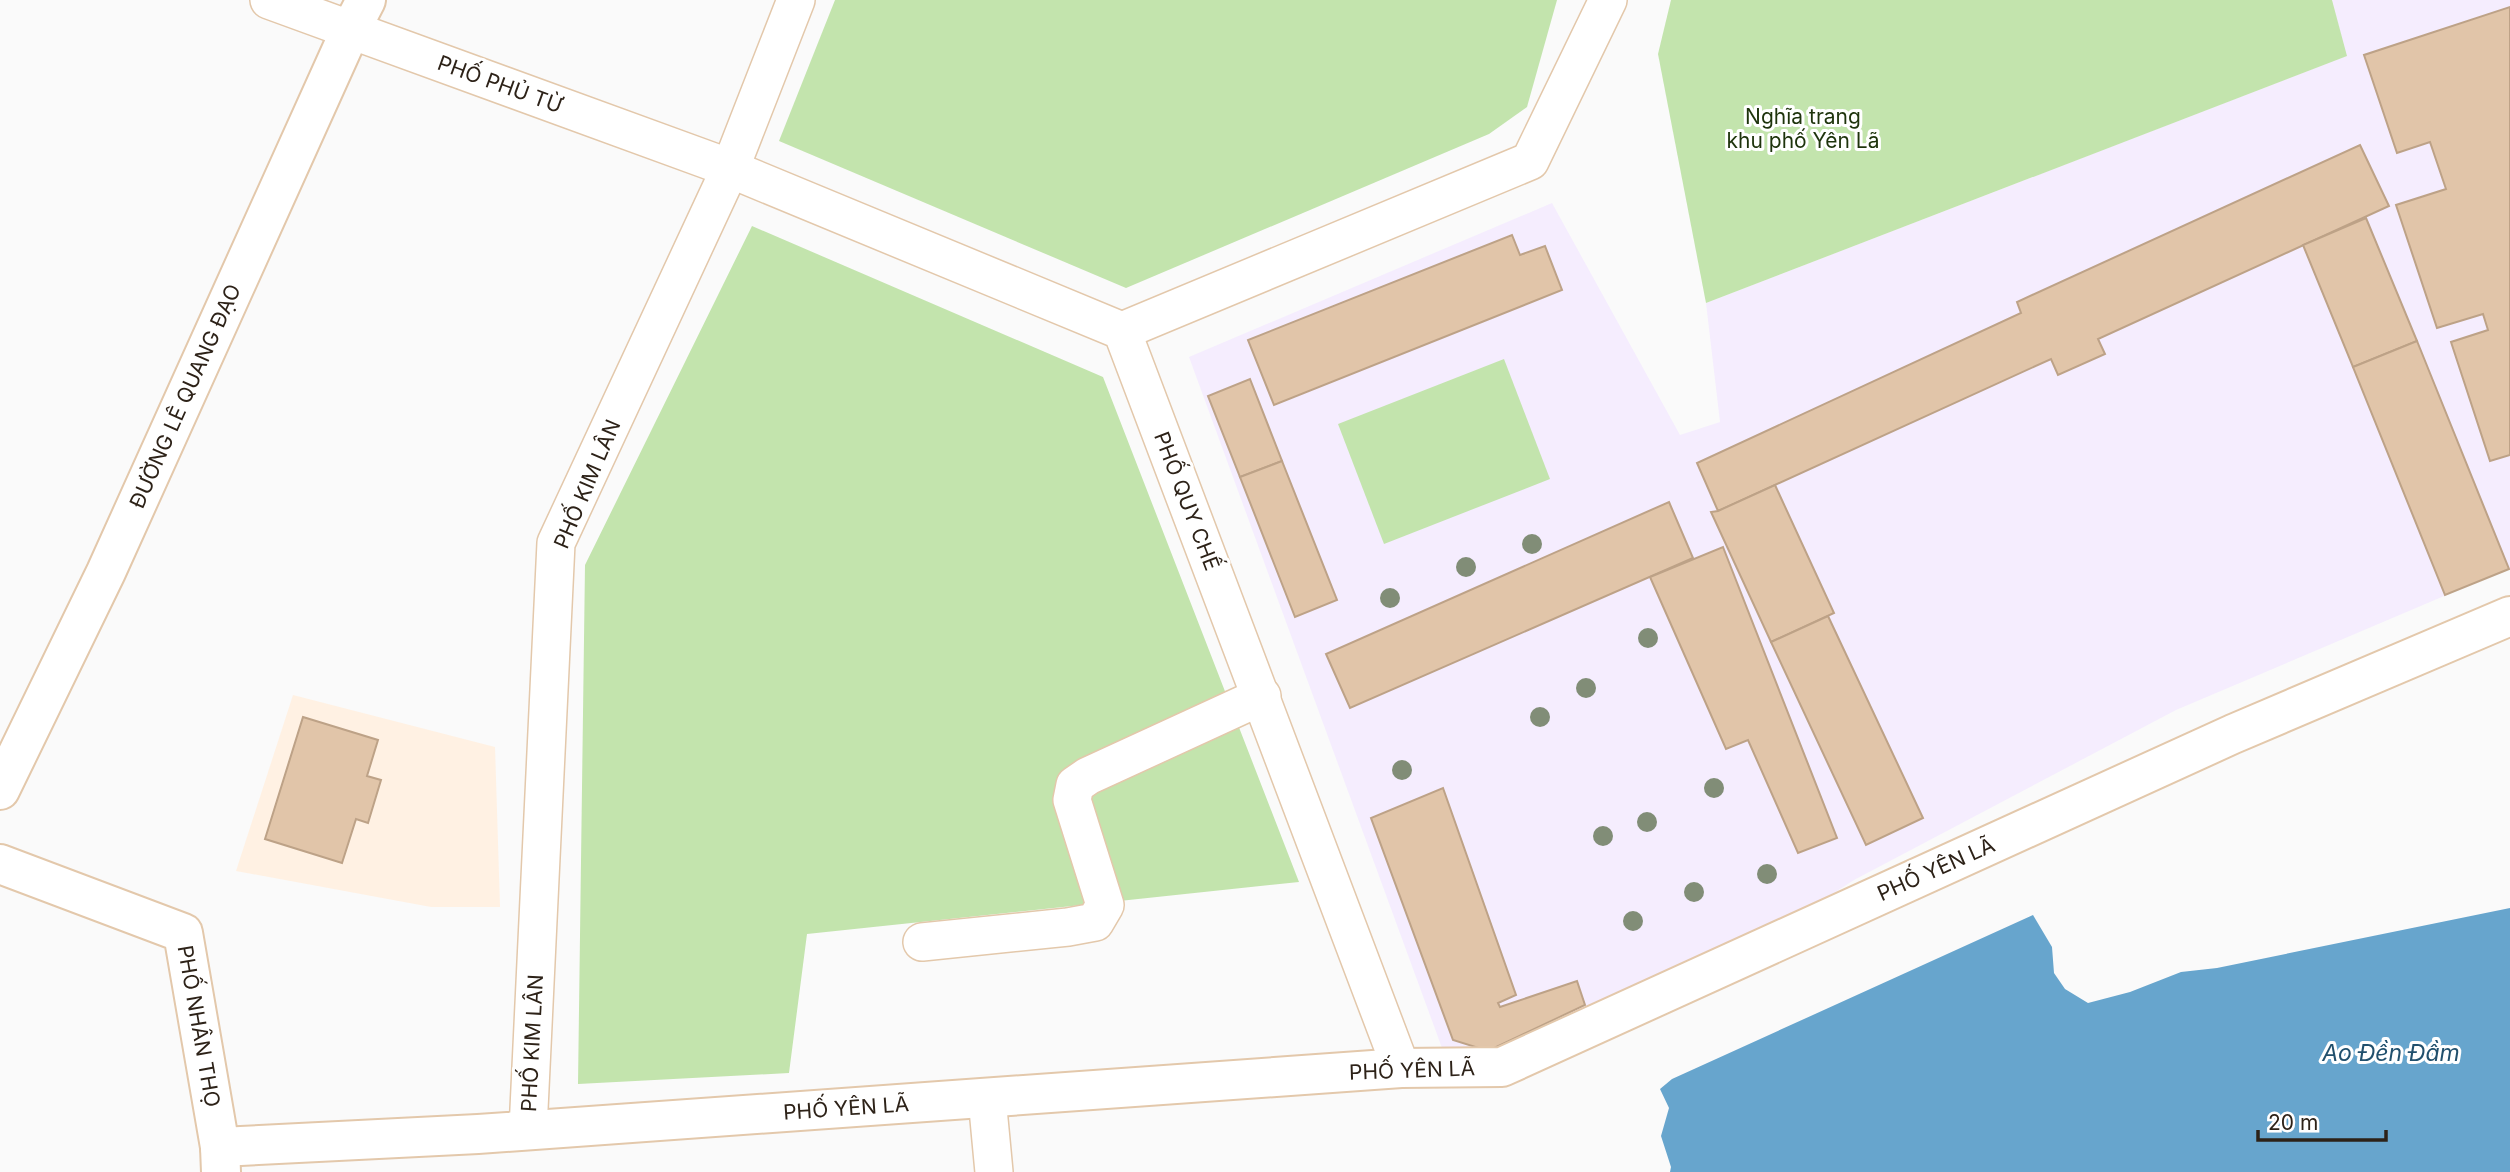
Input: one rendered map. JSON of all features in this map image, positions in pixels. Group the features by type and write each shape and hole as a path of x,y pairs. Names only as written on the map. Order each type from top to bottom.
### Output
{"street":[{"name":"PHỐ PHỦ TỪ","path":"269,0 358,14 730,169"},
{"name":"PHỐ KIM LÂN","path":"528,1130 556,543 730,169 796,0"},
{"path":"730,169 1122,331 1530,161 1608,0"},
{"name":"ĐƯỜNG LÊ QUANG ĐẠO","path":"0,790 106,572 358,14"},
{"name":"PHỐ QUY CHẾ","path":"1122,331 1401,1068"},
{"name":"PHỐ YÊN LÃ","path":"220,1159 528,1130 1401,1068 1502,1067 2233,734 2510,616"},
{"path":"922,942 1095,922 1105,905 1072,800 1076,785 1088,776 1262,696"},
{"name":"PHỐ NHÂN THỌ","path":"0,864 183,933 220,1159"},
{"path":"987,1098 993,1172"}],"shaded area":[{"path":"2332,0 2510,0 2510,568 2176,710 1854,880 1753,945 1495,1063 1442,1048 1189,357 1552,203 1680,435 1720,422 1706,303 2346,56"},
{"path":"293,695 495,747 500,907 431,907 236,871"}],"green space":[{"path":"835,0 1557,0 1527,107 1489,134 1126,288 779,141"},
{"name":"Nghĩa trang khu phố Yên Lã","path":"1671,0 2332,0 2347,56 1706,303 1658,54"},
{"path":"752,226 1103,377 1299,882 807,934 789,1073 578,1084 585,565"},
{"path":"1504,359 1550,479 1384,544 1338,424"}],"water":[{"name":"Ao Đền Đầm","path":"2510,908 2510,1172 1670,1172 1671,1167 1661,1136 1669,1108 1660,1089 1672,1079 2033,915 2052,947 2054,973 2065,989 2088,1003 2130,992 2181,972 2217,968"}],"building":[{"path":"2510,7 2510,455 2490,461 2451,342 2488,330 2483,314 2437,328 2396,205 2446,189 2430,142 2397,153 2364,55"},
{"path":"2360,145 2389,206 2098,339 2105,354 2058,375 2051,359 1718,511 1697,463 2021,313 2017,302"},
{"path":"2366,218 2417,341 2353,367 2303,245"},
{"path":"1512,235 1520,255 1545,246 1562,290 1274,405 1248,340"},
{"path":"2417,341 2509,569 2445,595 2353,367"},
{"path":"1250,379 1282,461 1240,477 1208,396"},
{"path":"1282,461 1337,600 1295,617 1240,477"},
{"path":"1775,485 1834,613 1771,642 1711,512"},
{"path":"1669,502 1693,558 1350,708 1326,654"},
{"path":"1723,547 1837,838 1798,853 1748,740 1726,749 1650,577"},
{"path":"1828,616 1923,818 1866,845 1771,642"},
{"path":"303,717 378,740 367,776 381,780 368,823 356,819 342,863 265,839"},
{"path":"1443,788 1516,995 1498,1003 1500,1007 1577,981 1585,1005 1488,1051 1453,1040 1371,818"}]}
